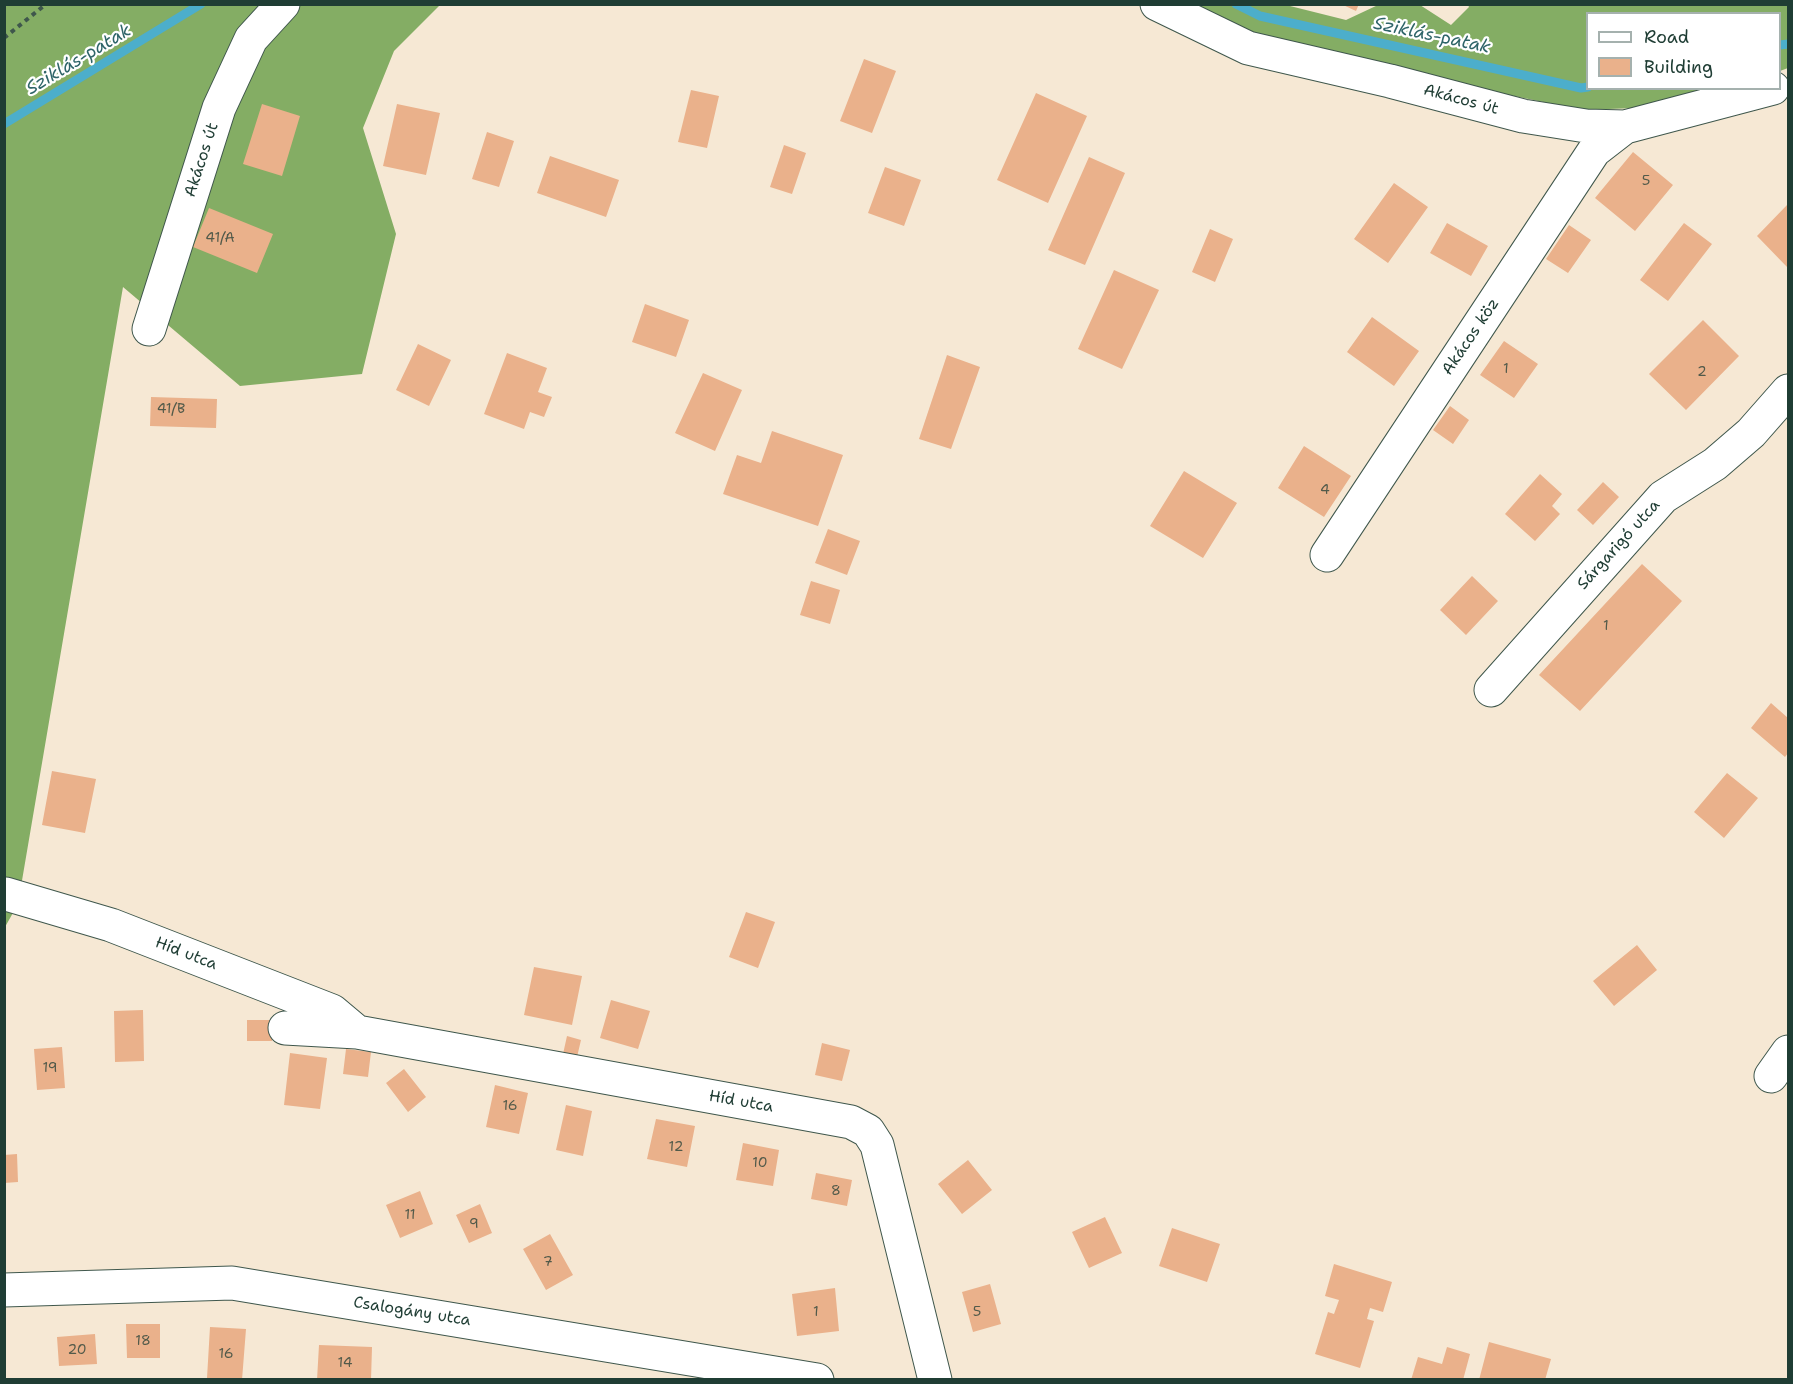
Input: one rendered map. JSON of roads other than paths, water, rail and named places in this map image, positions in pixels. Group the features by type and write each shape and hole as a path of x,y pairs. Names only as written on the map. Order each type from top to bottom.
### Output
{"street":[{"name":"Akácos út","path":"149,328 219,108 251,39 283,4"},
{"name":"Akácos út","path":"1157,4 1248,48 1390,81 1523,116 1586,126 1625,127 1765,90"},
{"name":"Akácos köz","path":"1327,555 1594,151 1625,127"},
{"name":"Sárgarigó utca","path":"1491,690 1663,497 1715,464 1751,433 1788,391"},
{"name":"Híd utca","path":"6,894 111,925 321,1006 332,1011 357,1032"},
{"name":"Híd utca","path":"285,1028 357,1032 851,1122 868,1131 877,1145 936,1380"},
{"name":"Csalogány utca","path":"4,1290 232,1283 817,1380"}],"waterway":[{"name":"Sziklás-patak","path":"4,124 201,4"},
{"name":"Sziklás-patak","path":"1236,4 1260,16 1586,87"},
{"name":"Sziklás-patak","path":"1781,45 1788,44"}]}
